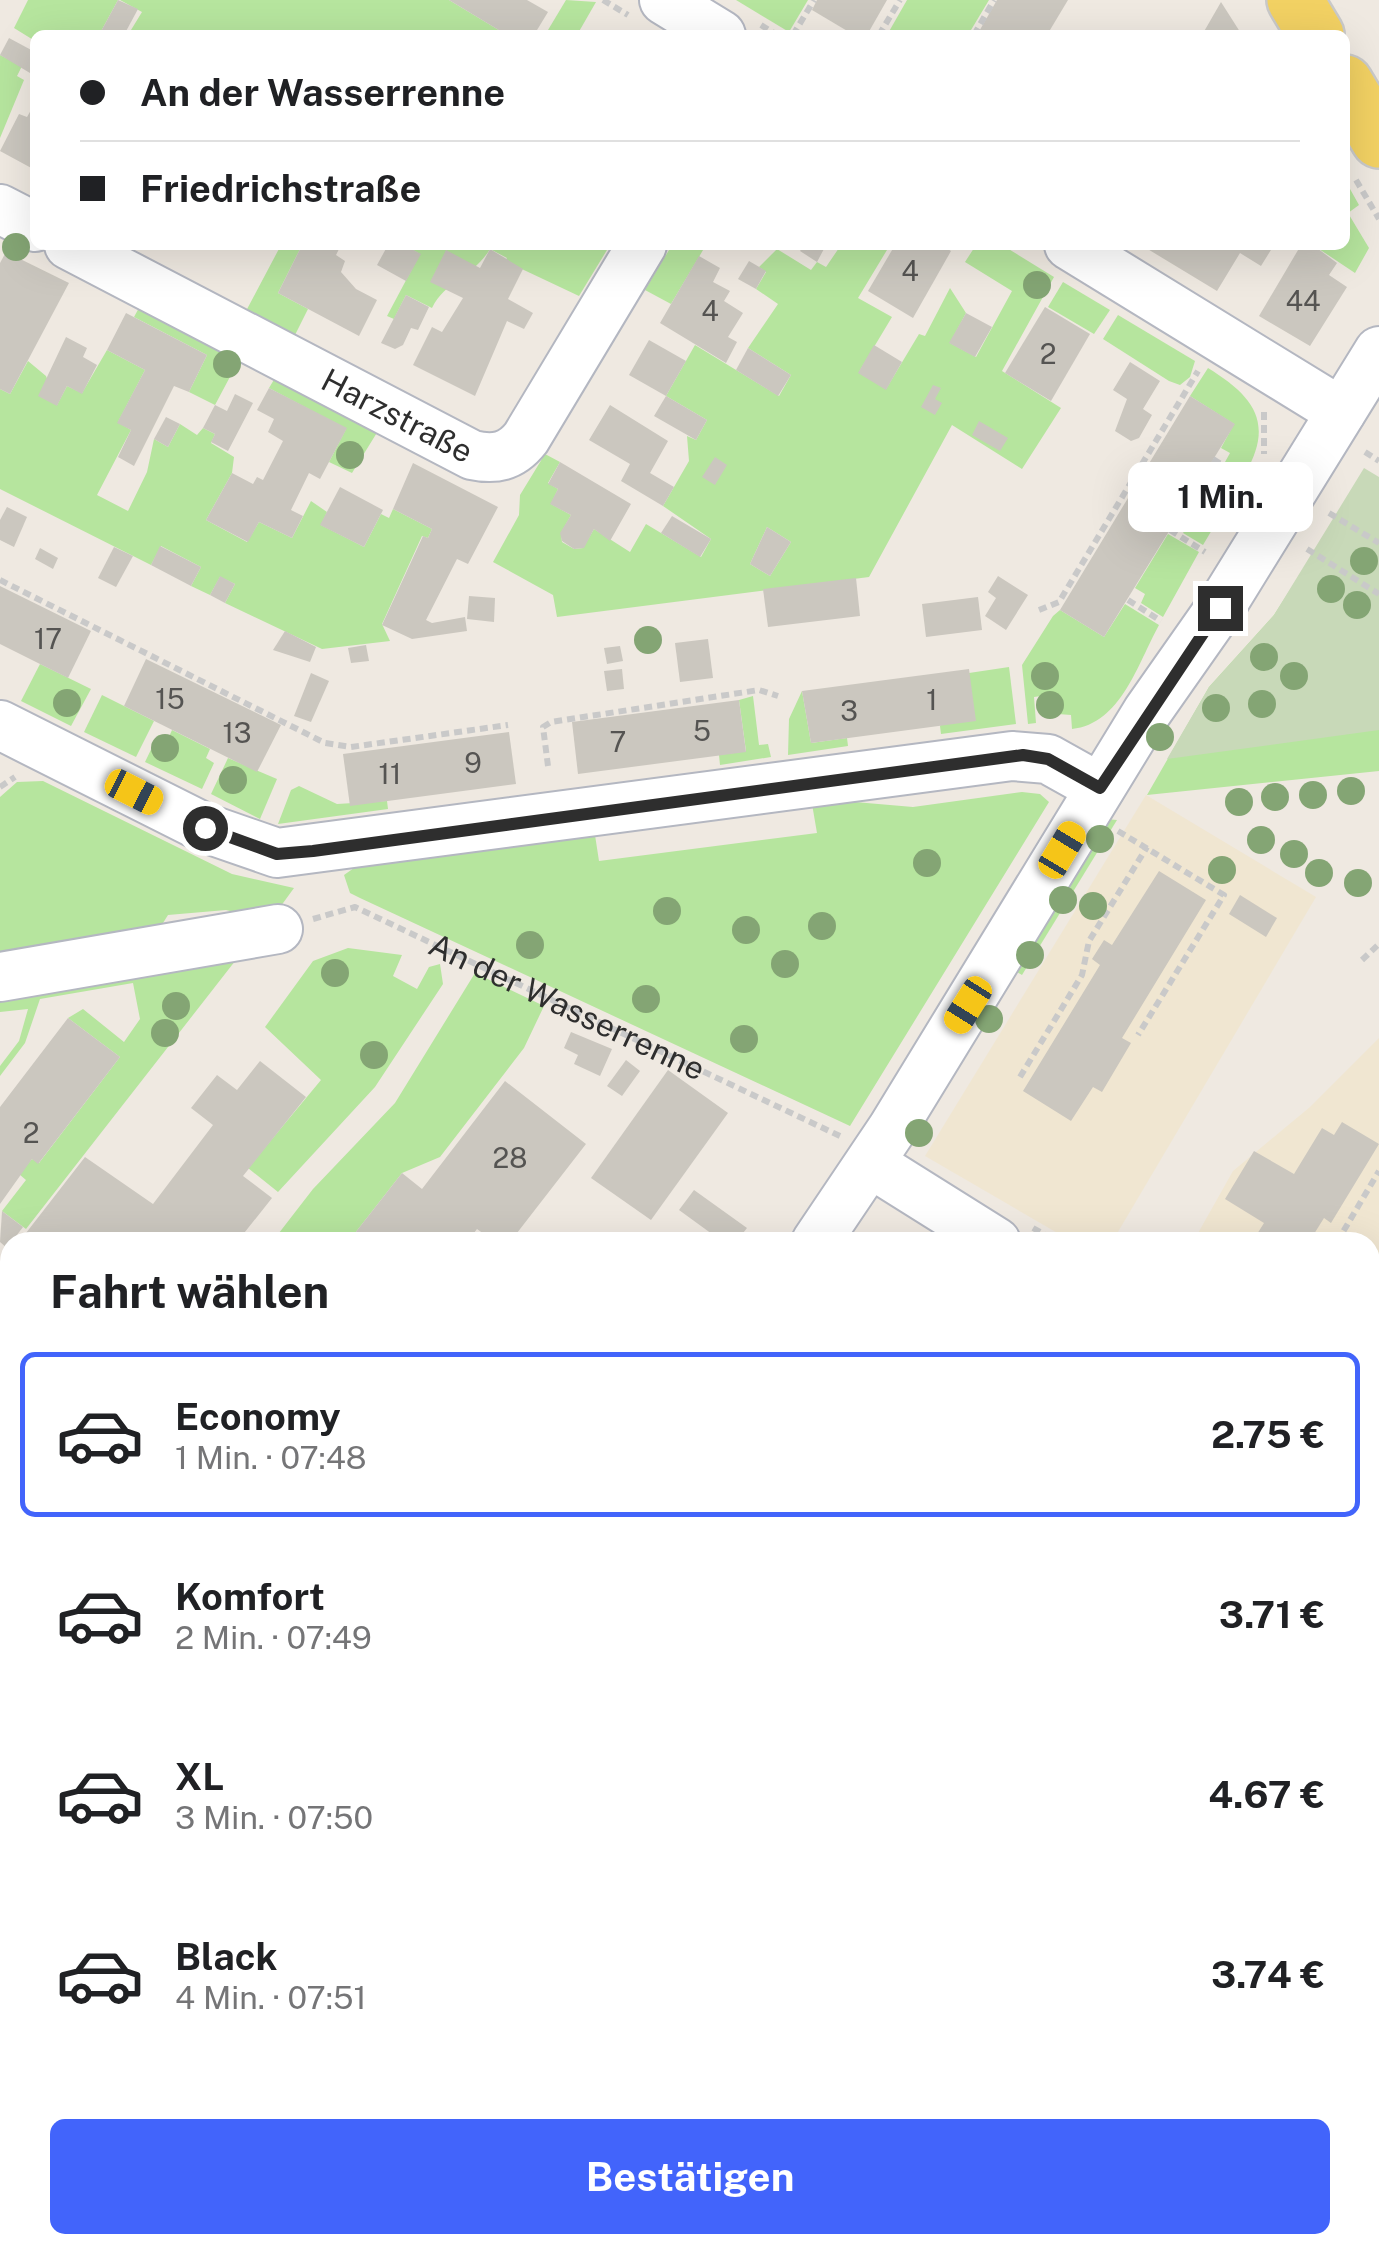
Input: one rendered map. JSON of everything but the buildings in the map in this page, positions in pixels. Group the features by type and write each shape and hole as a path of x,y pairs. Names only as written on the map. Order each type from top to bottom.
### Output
{"main road":[{"path":"1295,0 1313,30"},
{"path":"1350,101 1366,158"}],"street":[{"path":"664,0 714,30"},
{"path":"0,209 30,225"},
{"name":"Harzstraße","path":"78,250 472,455 488,458 504,456 526,438 639,250"},
{"path":"1077,250 1341,412"},
{"path":"821,1232 859,1152 1108,809 1220,608 1379,351"},
{"path":"0,726 205,828 277,854 1012,756 1048,759 1108,809"},
{"path":"0,977 278,929"},
{"path":"859,1152 981,1232"}],"path":[{"path":"796,30 814,0"},
{"path":"881,30 900,0"},
{"path":"977,30 994,0"},
{"path":"1366,158 1379,219"},
{"path":"1039,610 1059,602 1207,358"},
{"path":"1365,452 1379,460"},
{"path":"1213,459 1248,480"},
{"path":"1329,512 1379,543"},
{"path":"1170,530 1205,552"},
{"path":"1306,549 1379,594"},
{"path":"0,580 325,743 351,747 508,725"},
{"path":"1128,600 1166,624"},
{"path":"548,766 542,726 551,722 759,690 778,696"},
{"path":"1108,809 1146,846 1224,894 1138,1035"},
{"path":"1020,1077 1082,975 1089,941 1146,846"},
{"name":"An der Wasserrenne","path":"278,929 356,907 859,1152"},
{"path":"1362,960 1379,944"},
{"path":"1343,1232 1379,1171"}],"shaded area":[{"path":"1146,795 1316,897 1118,1232 1056,1232 925,1156"},
{"path":"1379,1038 1379,1232 1199,1232 1233,1171 1310,1107"}],"green space":[{"path":"28,0 118,0 102,30 30,30 30,38 14,28"},
{"path":"120,0 449,0 499,30 131,30 142,12"},
{"path":"566,0 596,2 580,30 548,30"},
{"path":"736,0 808,0 790,30"},
{"path":"907,0 989,0 971,30 890,30"},
{"path":"0,55 22,66 17,76 24,80 0,138"},
{"path":"1350,189 1359,205 1350,212"},
{"path":"1350,216 1369,248 1355,273 1320,250 1350,250"},
{"path":"278,250 300,250 278,293 308,309 294,337 246,311"},
{"path":"413,250 489,250 432,308 406,295 394,319 387,316 420,254"},
{"path":"492,250 607,250 579,296 505,261 507,258"},
{"path":"669,250 703,250 671,304 645,290"},
{"path":"776,250 811,270 817,262 826,267 838,250 887,250 858,298 892,317 859,372 886,389 919,334 925,336 950,288 966,313 950,343 976,357 1012,291 965,262 973,250 1010,250 1054,277 1002,371 1061,408 1022,469 952,425 869,577 557,617 553,595 493,562 519,515 520,495 545,454 560,462 548,483 558,489 551,504 571,515 561,533 562,542 574,549 583,548 594,529 630,552 646,524 701,557 711,539 663,506 689,461 687,436 696,440 707,420 666,396 695,345 779,396 791,375 748,348 778,304 756,289 766,272 759,267","holes":["767,527 791,542 770,576 750,564"]},
{"path":"1063,282 1110,310 1094,334 1048,307"},
{"path":"140,306 240,358 215,405 189,392 207,355 134,317"},
{"path":"1118,315 1195,361 1190,377 1180,385 1169,381 1103,339"},
{"path":"107,350 145,370 118,422 131,430 97,495 128,511 147,472 154,439 168,447 180,424 197,435 203,428 215,434 211,443 234,457 232,473 206,520 247,542 259,522 292,538 311,501 327,512 321,525 364,547 381,514 389,518 393,509 432,529 428,538 422,536 382,624 390,641 322,649 225,603 235,584 220,577 210,595 191,586 201,567 161,546 151,565 0,489 0,389 10,394 28,361 46,376 57,405 67,386 82,393"},
{"path":"1208,368 1237,389 1255,412 1258,439 1245,474 1225,462 1230,453 1221,448 1234,424 1190,396"},
{"path":"275,378 378,431 352,473 329,462 346,429 269,388"},
{"path":"1210,464 1241,481 1203,545 1183,533 1189,524 1178,517"},
{"path":"1364,468 1379,477 1379,730 1167,759 1209,687 1274,615"},
{"path":"1168,534 1199,552 1163,617 1141,603 1145,594 1135,588"},
{"path":"1311,557 1379,599 1379,771 1147,795 1209,687 1274,615"},
{"path":"1125,604 1159,625 1116,704 1089,725 1072,729 1071,715 1058,714 1055,694 1034,697 1036,723 1028,724 1022,665 1053,616 1060,610 1104,637"},
{"path":"40,664 91,689 71,726 21,701"},
{"path":"1009,667 1016,724 941,734 940,726 969,673"},
{"path":"802,691 811,743 847,738 848,746 788,755 789,719"},
{"path":"102,695 154,721 136,757 84,732"},
{"path":"753,696 759,745 768,744 771,757 720,765 719,755 746,751 739,700"},
{"path":"172,730 210,749 206,758 214,763 202,789 145,762 158,735 168,739"},
{"path":"228,758 277,779 260,819 211,794"},
{"path":"43,781 232,874 294,888 270,921 226,910 168,915 163,923 166,939 0,966 0,797 17,782"},
{"path":"299,786 337,804 387,801 388,809 278,824 291,790"},
{"path":"1022,792 1040,794 1049,802 850,1126 360,898 350,893 344,875 354,868 595,835 599,861 817,833 812,804 855,802 913,807"},
{"path":"1105,819 1117,820 1022,975 1012,969"},
{"path":"348,948 402,955 393,976 417,989 429,967 440,964 443,984 375,1087 278,1192 248,1168 321,1080 265,1027 313,961"},
{"path":"239,956 26,1229 2,1211 26,1180 19,1174 32,1159 39,1163 120,1057 68,1018 83,1009 124,1042 140,1019 133,983 40,999 25,1043 0,1076 0,1066 19,1041 28,1009 0,1012 0,988"},
{"path":"475,973 544,1006 524,1048 440,1157 402,1173 356,1232 280,1232 313,1189 395,1103"}],"route":[{"path":"205,828 277,854 313,851 1023,755 1060,764 1100,788 1146,712 1220,608"}]}
